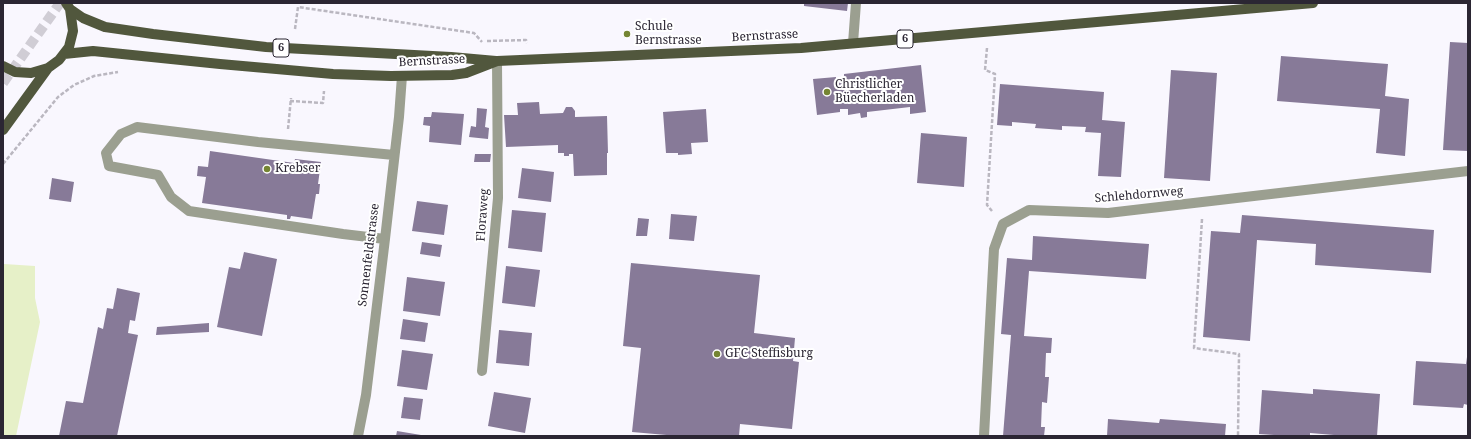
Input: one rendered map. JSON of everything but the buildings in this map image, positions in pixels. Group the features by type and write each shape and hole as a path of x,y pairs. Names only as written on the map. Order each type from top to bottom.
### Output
{"main road":[{"name":"Bernstrasse","path":"64,54 93,51 333,74 402,76 452,75 466,73 497,61 801,48 1313,3"},
{"path":"3,130 48,68 64,54 69,47 73,31 68,6"},
{"name":"6","path":"68,6 83,18 105,26 153,34 266,47 451,57 497,61"},
{"path":"3,66 15,72 23,73 40,71 48,68"}],"street":[{"path":"853,43 856,3"},
{"name":"Floraweg","path":"482,371 498,198 497,61"},
{"name":"Sonnenfeldstrasse","path":"358,436 366,395 385,239 402,76"},
{"path":"385,239 189,211 170,197 158,175 109,166 106,153 122,134 137,127 258,142 394,155"},
{"name":"Schlehdornweg","path":"1004,224 1029,210 1108,213 1468,171"},
{"path":"984,436 994,249 1004,224"}],"path":[{"path":"295,29 298,7 474,33 482,42"},
{"path":"988,32 985,70 995,74 987,205 1004,224"},
{"path":"3,164 53,103 74,85 94,76 117,72 123,73"},
{"path":"287,134 291,100 323,103 324,91 317,90"},
{"path":"1203,202 1194,348 1239,354 1238,436"}],"green space":[{"path":"4,264 35,266 35,298 40,322 16,436 3,436"}],"tunnel":[{"path":"3,83 60,3"}],"place":[{"name":"Schule Bernstrasse","path":"627,34"},
{"name":"Christlicher Büecherladen","path":"827,92"},
{"name":"Krebser","path":"267,169"},
{"name":"GFC Steffisburg","path":"717,354"}]}
